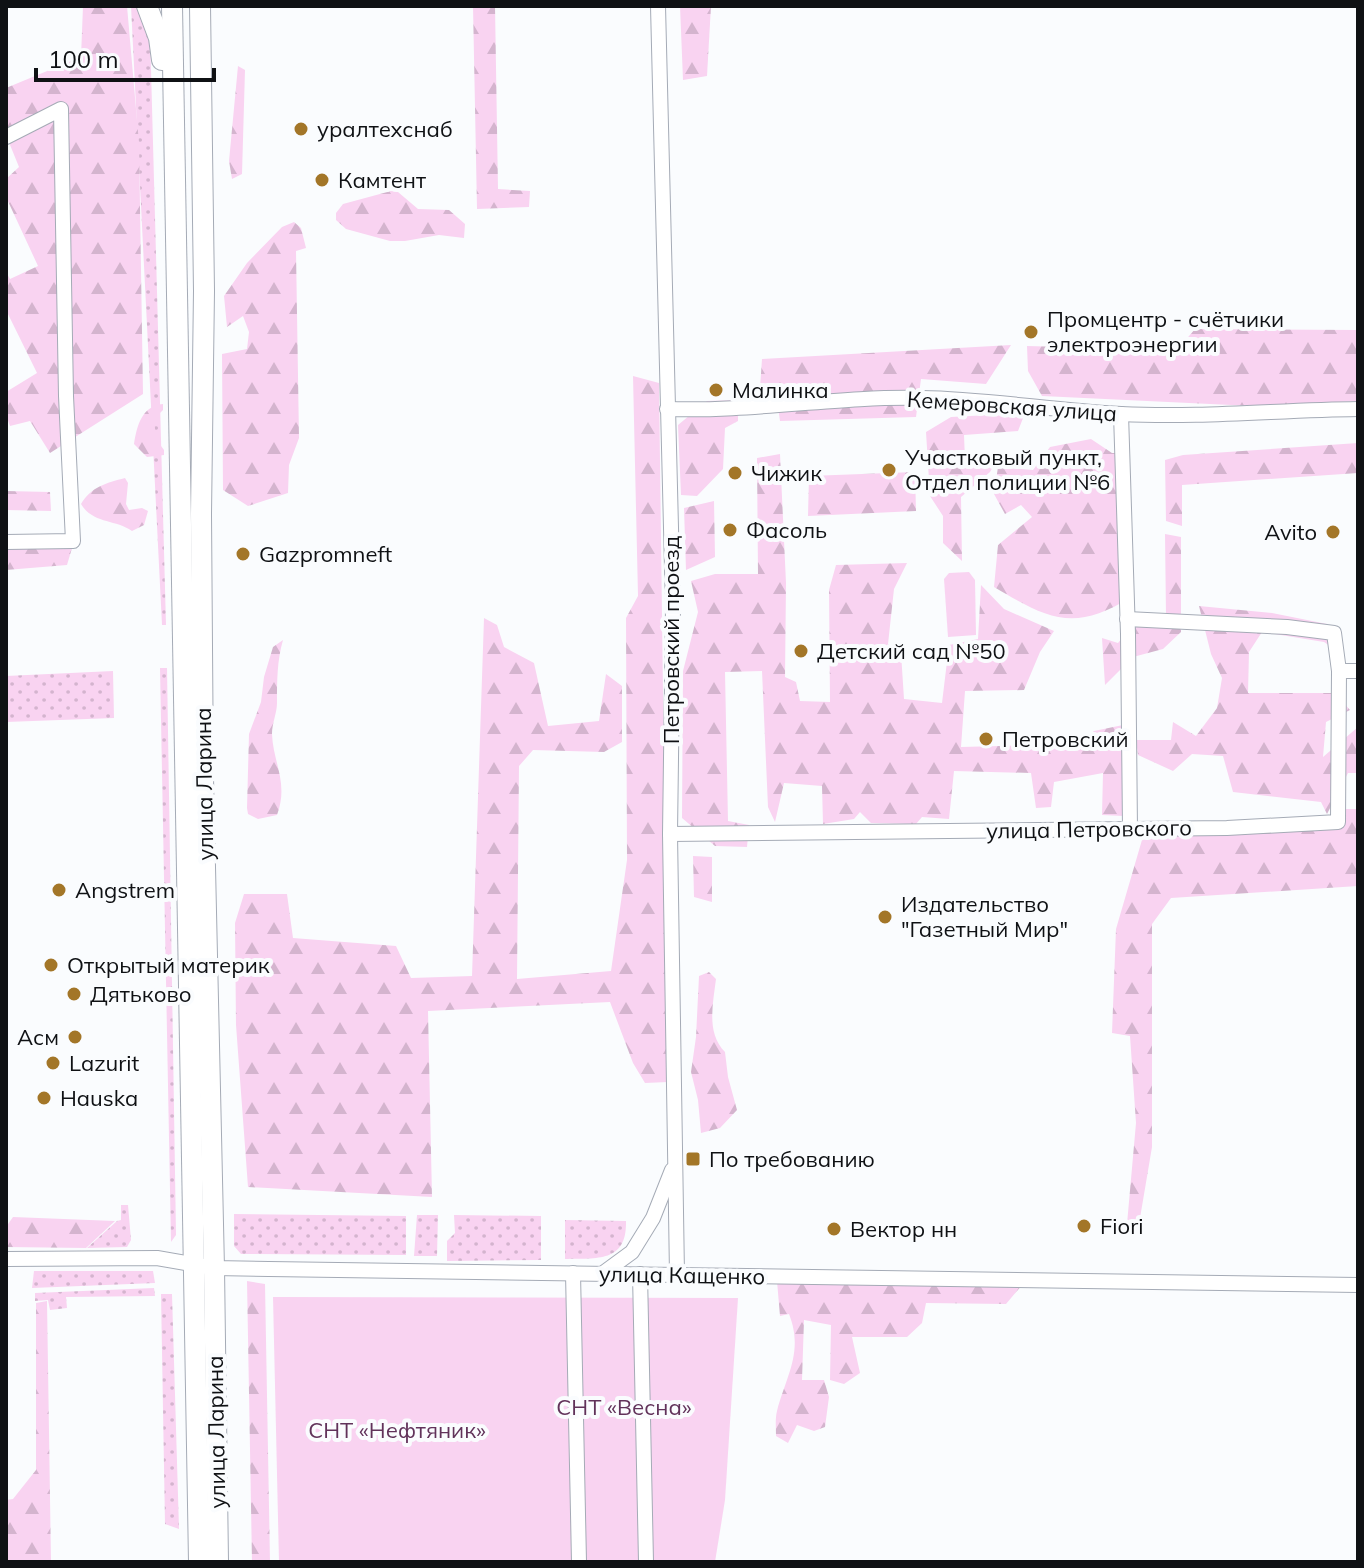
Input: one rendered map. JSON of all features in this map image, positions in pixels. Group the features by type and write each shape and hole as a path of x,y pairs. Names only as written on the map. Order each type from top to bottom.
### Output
{"main road":[{"path":"147,6 159,38 173,135"},
{"path":"172,6 173,135"},
{"name":"улица Ларина","path":"200,6 203,778 218,1562"},
{"path":"202,118 210,6"},
{"name":"улица Ларина","path":"173,135 199,1562"}],"street":[{"name":"Петровский проезд","path":"658,6 673,608 670,834 677,1274"},
{"path":"6,137 61,109 66,396 73,541 6,542"},
{"name":"Кемеровская улица","path":"667,409 702,410 921,398 1121,414 1358,409"},
{"path":"1121,414 1130,829"},
{"path":"1127,619 1287,627 1334,633 1339,671 1358,671"},
{"name":"улица Петровского","path":"670,834 1130,829 1338,822 1339,671"},
{"path":"602,1274 632,1252 653,1218 675,1162"},
{"name":"улица Кащенко","path":"6,1259 157,1258 214,1268 1358,1285"},
{"path":"573,1273 579,1562"},
{"path":"640,1274 646,1562"}],"green space":[{"path":"83,6 127,6 139,143 143,394 50,453 30,421 10,426 6,415 6,392 37,373 6,310 6,272 10,279 38,266 6,197 6,179 19,167 6,135 6,88 81,57"},
{"path":"131,6 139,6 150,32 166,625 162,625"},
{"path":"473,6 495,6 498,189 530,191 529,207 477,209"},
{"path":"680,6 711,6 707,76 683,80"},
{"path":"238,66 245,70 242,174 232,179 229,161"},
{"path":"391,191 398,192 418,209 449,210 465,224 464,238 439,235 390,241 346,229 336,220 336,213 343,204"},
{"path":"294,222 301,228 306,248 296,251 299,438 289,465 288,493 248,506 223,490 222,354 247,349 249,332 243,316 227,327 224,296 247,263 282,227"},
{"path":"1195,329 1358,330 1358,401 1252,406 1042,396 1028,371 1027,346 1177,350"},
{"path":"1011,345 986,384 921,379 916,417 780,421 776,393 760,388 762,359"},
{"path":"633,376 659,383 668,1082 645,1083 633,1063 610,1002 428,1011 432,1197 248,1187 236,1025 235,923 244,894 287,894 293,938 396,946 411,978 472,976 484,618 497,625 504,647 534,663 548,726 599,721 606,674 622,686 622,742 604,752 533,750 519,766 517,979 611,971 627,860 626,618 638,596"},
{"path":"738,400 738,421 725,428 723,469 697,496 681,495 678,425 707,401"},
{"path":"163,404 155,423 164,455 147,457 134,444 137,430 150,408"},
{"path":"1025,413 1018,431 964,435 965,460 997,460 990,472 961,497 962,561 943,543 943,516 930,496 926,432 951,417"},
{"path":"1091,439 1112,453 1128,453 1131,597 1093,615 1061,618 1030,607 994,587 998,545 1032,517 1021,505 1005,514 994,494 998,467 1033,470 1050,447"},
{"path":"1358,443 1358,473 1182,485 1182,526 1166,521 1165,460 1183,455"},
{"path":"780,454 786,583 785,677 796,682 800,701 830,702 829,590 836,565 907,563 894,589 888,644 901,653 904,699 942,703 949,645 978,639 981,585 1004,609 1054,631 1040,652 1024,690 965,691 961,747 1079,744 1094,731 1123,725 1124,816 1102,815 1103,773 1054,782 1051,807 1036,808 1031,773 954,771 949,819 922,817 916,824 871,823 860,812 854,819 823,824 822,786 784,783 775,822 768,807 762,671 725,672 728,821 749,825 747,847 715,846 682,818 683,671 698,612 691,581 715,574 758,574 757,458"},
{"path":"915,472 916,511 808,516 809,476"},
{"path":"125,478 129,510 142,508 148,511 144,525 132,531 92,515 81,504 94,490"},
{"path":"6,491 50,492 51,511 6,510"},
{"path":"714,501 715,557 686,570 684,508"},
{"path":"1165,534 1181,537 1181,632 1163,649 1133,657 1105,685 1102,638 1118,643 1139,618 1166,616"},
{"path":"6,548 72,548 67,565 6,570"},
{"path":"969,572 975,580 976,635 948,637 944,579 949,573"},
{"path":"1199,606 1272,613 1327,624 1340,639 1333,648 1324,642 1262,632 1249,652 1248,693 1335,693 1350,710 1326,722 1323,757 1358,727 1358,773 1348,773 1327,814 1321,802 1233,792 1223,756 1192,754 1173,771 1138,755 1136,740 1171,740 1173,722 1196,736 1217,708 1222,678 1211,654"},
{"path":"283,640 272,734 281,783 280,804 277,815 258,819 248,814 247,808 249,734 261,702 273,647"},
{"path":"160,668 167,668 176,1235 171,1242"},
{"path":"113,671 114,718 6,722 6,676"},
{"path":"1346,809 1358,809 1358,886 1171,898 1152,924 1152,1147 1139,1224 1127,1224 1136,1123 1130,1036 1112,1033 1116,929 1144,833 1336,826"},
{"path":"693,856 712,857 712,902 694,897"},
{"path":"709,972 716,979 713,1027 725,1052 737,1110 720,1128 701,1133 691,1072 699,976"},
{"path":"121,1205 128,1205 131,1240 127,1247 87,1248 121,1220"},
{"path":"234,1214 406,1216 406,1255 241,1254 234,1246"},
{"path":"417,1215 438,1215 437,1256 414,1256"},
{"path":"454,1215 541,1216 541,1260 447,1261 447,1241 455,1233"},
{"path":"13,1217 115,1221 86,1248 6,1247 6,1227"},
{"path":"565,1220 626,1221 625,1235 616,1251 608,1255 565,1259"},
{"path":"34,1271 153,1271 155,1283 32,1288"},
{"path":"247,1281 265,1284 270,1562 252,1562"},
{"path":"777,1281 1022,1285 1006,1304 926,1303 922,1323 907,1337 852,1337 860,1373 844,1384 830,1380 831,1325 804,1320 802,1380 824,1380 829,1397 825,1427 814,1431 797,1425 788,1443 776,1436 776,1417 792,1364 795,1340 789,1314 780,1316"},
{"path":"154,1288 155,1296 66,1297 67,1308 50,1310 48,1300 35,1301 35,1293"},
{"path":"161,1294 172,1294 179,1529 165,1524"},
{"path":"273,1297 738,1298 725,1500 715,1562 279,1562"},
{"path":"47,1301 51,1562 6,1561 6,1500 13,1499 36,1470 36,1303"}],"place":[{"name":"уралтехснаб","path":"301,129"},
{"name":"Камтент","path":"322,180"},
{"name":"Промцентр - счётчики электроэнергии","path":"1031,332"},
{"name":"Малинка","path":"716,390"},
{"name":"Участковый пункт, Отдел полиции №6","path":"889,470"},
{"name":"Чижик","path":"735,473"},
{"name":"Фасоль","path":"730,530"},
{"name":"Avito","path":"1333,532"},
{"name":"Gazpromneft","path":"243,554"},
{"name":"Детский сад №50","path":"801,651"},
{"name":"Петровский","path":"986,739"},
{"name":"Angstrem","path":"59,890"},
{"name":"Издательство \"Газетный Мир\"","path":"885,917"},
{"name":"Открытый материк","path":"51,965"},
{"name":"Дятьково","path":"74,994"},
{"name":"Асм","path":"75,1037"},
{"name":"Lazurit","path":"53,1063"},
{"name":"Hauska","path":"44,1098"},
{"name":"По требованию","path":"693,1159"},
{"name":"Fiori","path":"1084,1226"},
{"name":"Вектор нн","path":"834,1229"}],"park label":[{"name":"СНТ «Весна»","path":"624,1407"},
{"name":"СНТ «Нефтяник»","path":"397,1430"}]}
